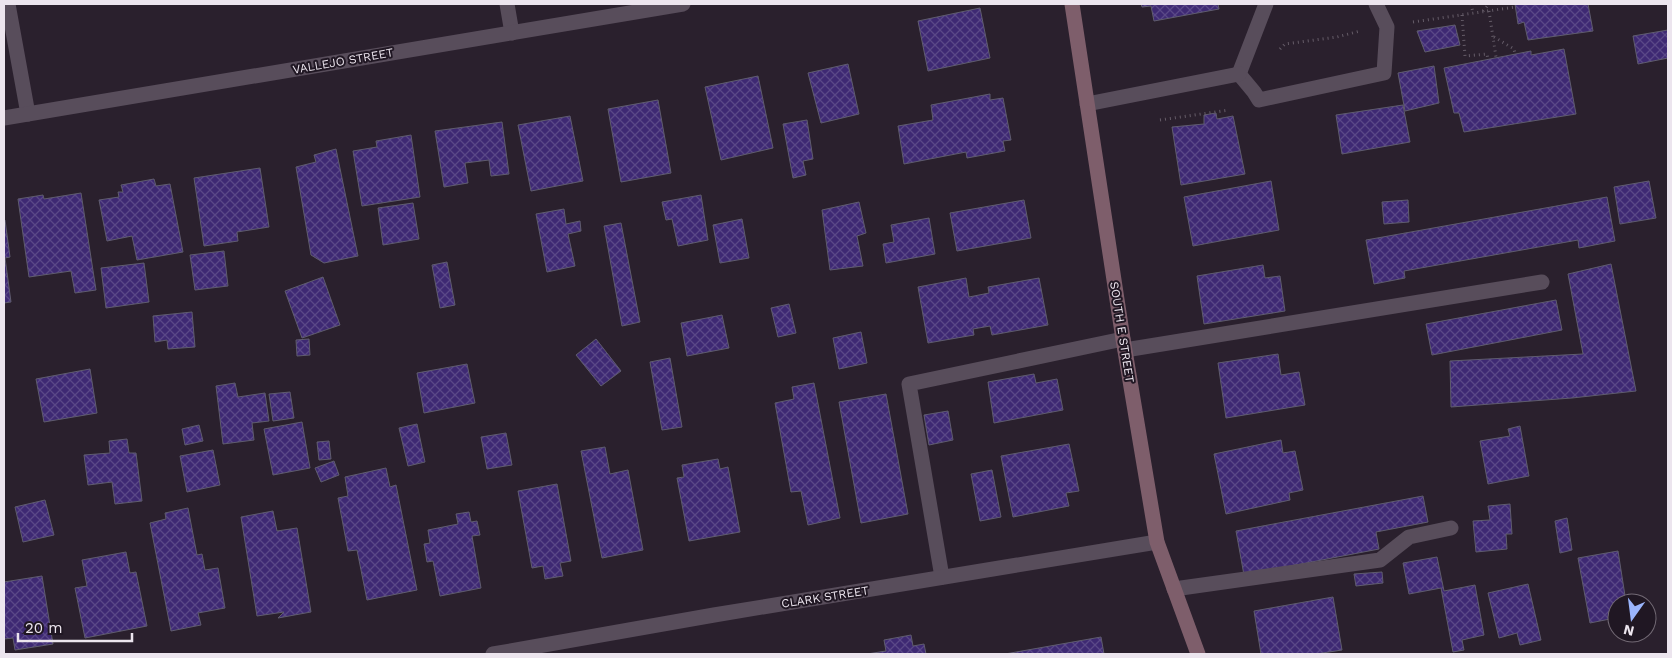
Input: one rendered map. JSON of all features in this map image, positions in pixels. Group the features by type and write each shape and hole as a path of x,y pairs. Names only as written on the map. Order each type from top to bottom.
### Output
{"street":[{"path":"8,4 28,114"},
{"path":"507,4 512,33"},
{"name":"VALLEJO STREET","path":"4,118 682,4"},
{"name":"SOUTH E STREET","path":"1072,4 1124,345 1157,542 1198,654"},
{"path":"1239,74 1266,4"},
{"path":"1239,74 1259,100 1384,73 1387,27 1376,4"},
{"path":"1087,104 1239,74"},
{"path":"942,577 909,384 1124,345 1542,282"},
{"path":"1174,589 1380,560 1409,537 1451,528"},
{"name":"CLARK STREET","path":"493,654 1157,542"}],"path":[{"path":"1471,4 1473,13"},
{"path":"1483,12 1488,4"},
{"path":"1413,22 1515,7"},
{"path":"1489,11 1496,57"},
{"path":"1462,15 1465,56 1487,54 1488,60"},
{"path":"1276,57 1285,44 1366,31"},
{"path":"1493,37 1514,49 1515,54"},
{"path":"1154,121 1229,110"}],"building":[{"path":"1141,4 1218,4 1219,9 1154,21 1151,6 1142,7"},
{"path":"1515,4 1588,4 1593,31 1528,40 1524,22 1518,24"},
{"path":"980,8 990,58 928,71 918,21"},
{"path":"1455,25 1460,45 1425,52 1417,31"},
{"path":"1668,30 1668,58 1638,64 1633,36"},
{"path":"1564,49 1576,114 1464,132 1459,113 1454,113 1444,68 1531,51 1531,55"},
{"path":"848,64 859,114 821,123 808,73"},
{"path":"1434,66 1439,103 1405,111 1398,73"},
{"path":"758,76 773,148 721,160 705,87"},
{"path":"990,94 990,100 1003,98 1011,140 1003,141 1005,151 967,158 966,152 904,164 898,126 933,120 931,105"},
{"path":"658,100 671,173 621,182 608,109"},
{"path":"1403,105 1410,142 1342,154 1336,115"},
{"path":"1216,113 1217,119 1233,116 1245,174 1181,185 1172,127 1204,124 1204,115"},
{"path":"570,116 583,181 531,191 518,125"},
{"path":"807,120 813,159 803,161 806,175 793,178 783,124"},
{"path":"502,122 509,174 491,176 489,160 465,163 468,183 444,187 435,131"},
{"path":"411,135 420,197 362,206 353,151 377,147 376,141"},
{"path":"336,149 358,256 324,263 311,255 296,167 316,162 314,155"},
{"path":"260,168 269,227 237,232 238,241 204,246 194,178"},
{"path":"154,179 156,186 170,184 183,252 137,260 132,236 107,241 99,200 119,197 118,192 123,192 121,185"},
{"path":"1271,181 1279,230 1193,246 1184,197"},
{"path":"1649,181 1656,218 1620,224 1614,187"},
{"path":"81,193 96,290 75,293 71,271 29,277 18,199 43,195 44,199"},
{"path":"701,195 708,240 678,246 672,219 666,220 662,202"},
{"path":"1607,197 1615,241 1579,248 1578,240 1404,271 1405,278 1374,284 1366,240"},
{"path":"1024,200 1031,238 957,251 950,213"},
{"path":"1408,200 1409,222 1384,224 1382,202"},
{"path":"859,202 866,233 857,236 863,266 830,270 822,210"},
{"path":"413,203 419,239 383,245 378,208"},
{"path":"564,209 566,224 580,221 581,231 568,234 575,266 547,272 536,214"},
{"path":"929,218 935,254 886,263 883,244 894,242 891,225"},
{"path":"742,219 749,258 720,263 713,225"},
{"path":"4,220 10,257 5,258 11,302 4,303"},
{"path":"621,223 640,322 622,326 604,226"},
{"path":"224,251 228,286 195,290 190,255"},
{"path":"447,262 455,305 440,308 432,265"},
{"path":"144,263 149,302 106,308 101,268"},
{"path":"1611,264 1636,391 1451,407 1450,361 1583,354 1568,274"},
{"path":"1263,265 1265,278 1280,276 1285,311 1204,324 1197,276"},
{"path":"323,277 340,325 302,338 285,291"},
{"path":"966,278 969,297 989,293 988,287 1039,278 1048,325 992,335 990,326 973,329 974,335 928,343 918,287"},
{"path":"1556,300 1562,330 1432,355 1426,324"},
{"path":"789,304 796,333 778,337 771,308"},
{"path":"192,312 195,347 168,349 167,340 155,342 153,316"},
{"path":"722,315 729,348 687,356 681,323"},
{"path":"861,332 867,363 839,369 833,338"},
{"path":"309,339 310,355 297,356 296,340"},
{"path":"596,339 621,371 601,386 576,355"},
{"path":"1278,354 1281,375 1299,372 1305,405 1226,418 1218,363"},
{"path":"670,358 682,427 662,430 650,362"},
{"path":"467,364 475,403 424,413 417,373"},
{"path":"90,369 97,413 44,422 36,379"},
{"path":"1034,374 1036,383 1057,379 1063,410 994,423 988,382"},
{"path":"235,383 238,397 265,393 269,421 252,423 254,440 223,444 216,386"},
{"path":"814,383 840,518 808,525 801,491 791,492 775,403 794,399 792,387"},
{"path":"290,392 294,418 273,421 269,394"},
{"path":"886,394 908,514 861,523 839,402"},
{"path":"948,411 953,440 929,445 924,415"},
{"path":"302,422 310,468 273,475 264,429"},
{"path":"417,424 425,462 408,466 399,428"},
{"path":"199,425 203,441 185,445 182,429"},
{"path":"1520,426 1529,476 1488,484 1480,441 1510,436 1508,429"},
{"path":"506,433 512,465 487,469 481,437"},
{"path":"127,439 129,453 136,453 142,501 115,504 112,482 88,485 84,455 110,453 109,441"},
{"path":"1281,440 1283,453 1295,451 1303,490 1289,493 1290,500 1226,514 1214,454"},
{"path":"329,441 331,459 319,460 317,442"},
{"path":"1069,444 1079,491 1066,493 1069,506 1013,517 1001,456"},
{"path":"605,447 610,474 628,470 643,550 602,558 581,451"},
{"path":"213,450 220,485 187,492 180,456"},
{"path":"718,459 720,469 728,467 740,532 689,541 677,478 684,477 682,465"},
{"path":"334,461 339,475 321,482 315,468"},
{"path":"386,468 390,487 396,485 417,590 367,600 357,550 348,551 338,498 348,496 345,477"},
{"path":"992,470 1001,517 980,521 971,474"},
{"path":"557,484 571,561 560,563 563,576 545,579 543,566 532,568 518,491"},
{"path":"1423,496 1428,522 1376,532 1379,549 1244,575 1236,531"},
{"path":"45,500 54,535 23,542 15,507"},
{"path":"1510,504 1512,534 1506,534 1507,549 1476,552 1473,521 1490,520 1488,506"},
{"path":"188,508 197,555 202,554 205,570 218,568 225,608 198,613 201,625 171,631 150,523 166,519 165,513"},
{"path":"273,511 277,531 297,528 311,612 278,618 284,612 257,616 241,517"},
{"path":"469,512 471,522 477,521 480,535 472,536 481,588 440,596 433,561 427,562 424,544 430,543 428,530 458,524 456,514"},
{"path":"1567,518 1572,550 1560,553 1555,521"},
{"path":"1618,551 1625,593 1607,593 1607,620 1590,623 1578,558"},
{"path":"126,552 130,573 136,572 147,626 85,638 75,588 87,586 82,560"},
{"path":"1437,557 1444,591 1475,585 1484,635 1462,640 1464,650 1453,652 1441,588 1409,594 1403,563"},
{"path":"1382,572 1383,583 1356,586 1354,574"},
{"path":"42,576 53,644 15,650 13,638 4,639 4,582"},
{"path":"1528,584 1541,640 1520,645 1517,633 1499,638 1488,593"},
{"path":"1333,597 1342,650 1316,654 1261,654 1254,611"},
{"path":"911,635 913,646 924,644 926,654 867,654 886,651 884,640"},
{"path":"1101,637 1104,654 1005,654"}]}
